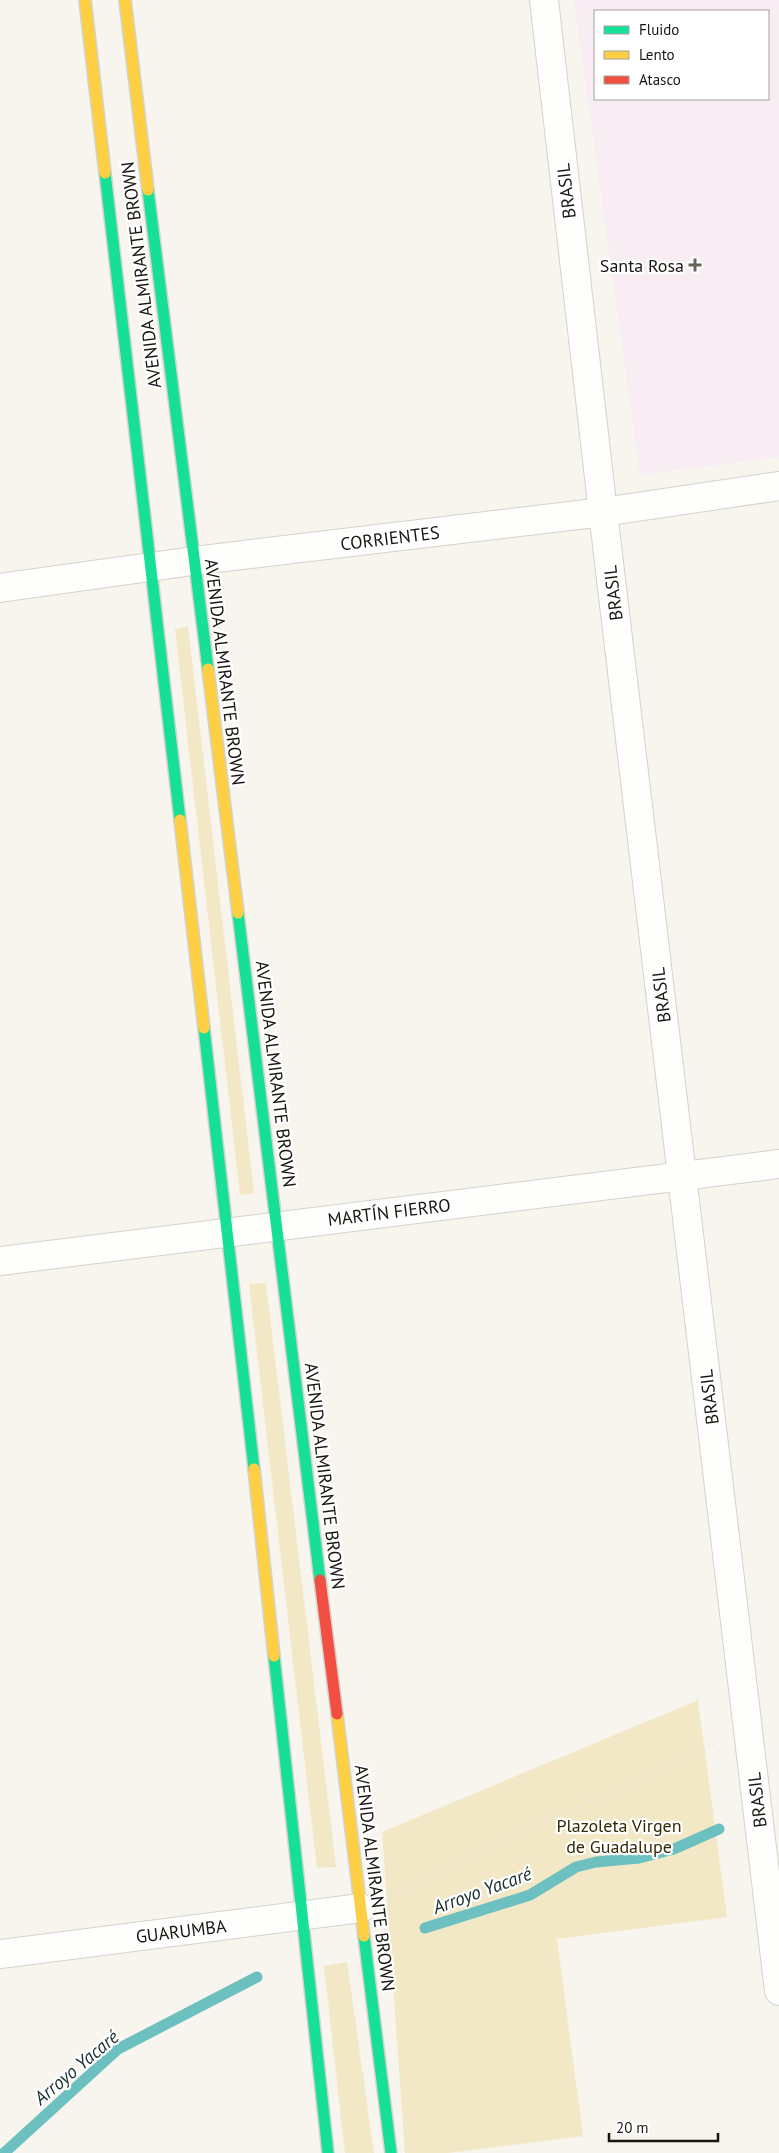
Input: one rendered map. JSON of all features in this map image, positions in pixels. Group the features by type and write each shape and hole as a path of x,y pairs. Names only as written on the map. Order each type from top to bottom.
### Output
{"main road":[{"name":"AVENIDA ALMIRANTE BROWN","path":"85,0 228,1231 328,2153"},
{"name":"AVENIDA ALMIRANTE BROWN","path":"125,0 391,2153"}],"street":[{"name":"BRASIL","path":"544,0 779,1990"},
{"name":"CORRIENTES","path":"0,588 193,561 603,512 779,486"},
{"name":"MARTÍN FIERRO","path":"0,1261 228,1231 779,1164"},
{"name":"GUARUMBA","path":"0,1954 361,1908"}],"path":[{"path":"361,1908 748,1728"}],"shaded area":[{"name":"Santa Rosa","path":"574,0 779,0 779,457 640,475"}],"green space":[{"path":"188,626 254,1193 240,1195 175,629"},
{"path":"266,1283 336,1867 317,1868 249,1284"},
{"name":"Plazoleta Virgen de Guadalupe","path":"698,1700 727,1917 557,1939 583,2136 447,2153 405,2153 382,1832"},
{"path":"347,1962 374,2153 345,2153 324,1966"}],"waterway":[{"name":"Arroyo Yacaré","path":"425,1928 530,1895 576,1867 596,1862 639,1858 674,1849 719,1829"},
{"name":"Arroyo Yacaré","path":"4,2153 118,2049 257,1977"}],"traffic: fast":[{"path":"105,173 180,820"},
{"path":"148,190 208,669"},
{"path":"238,913 320,1580"},
{"path":"204,1028 254,1469"},
{"path":"274,1656 328,2153"},
{"path":"364,1936 391,2153"}],"traffic: slow":[{"path":"85,0 105,173"},
{"path":"125,0 148,190"},
{"path":"208,669 238,913"},
{"path":"180,820 204,1028"},
{"path":"254,1469 274,1656"},
{"path":"337,1714 364,1936"}],"traffic: jam":[{"path":"320,1580 337,1714"}],"place":[{"name":"Santa Rosa","path":"695,265"}]}
